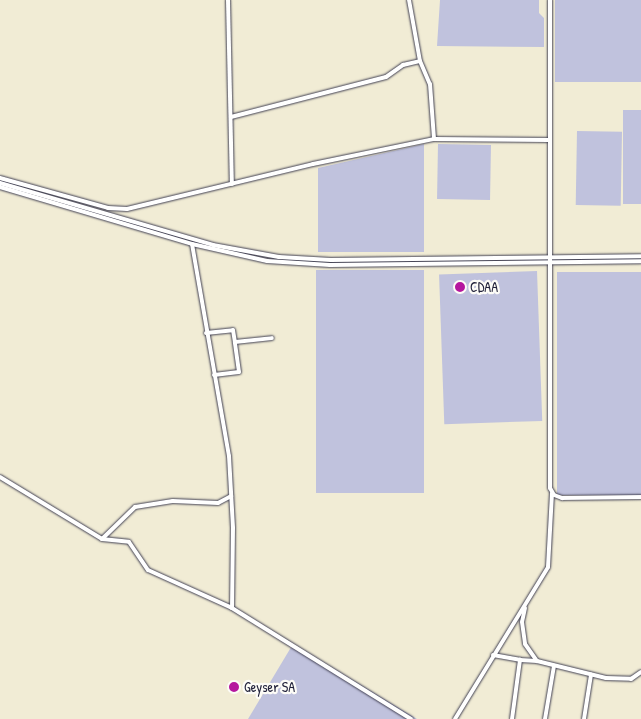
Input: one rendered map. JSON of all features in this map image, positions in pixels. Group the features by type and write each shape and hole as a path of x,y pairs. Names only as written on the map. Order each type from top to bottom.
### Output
{"street":[{"path":"228,0 232,184"},
{"path":"409,0 420,61 430,84 434,139"},
{"path":"455,719 548,567 552,493 548,260 550,0"},
{"path":"231,117 386,77 403,65 420,61"},
{"path":"0,178 118,210 434,139 548,140"},
{"path":"0,183 213,245 279,257 641,261"},
{"path":"0,188 192,244 267,261 314,264 548,260 641,256"},
{"path":"192,244 206,333 229,456 232,608"},
{"path":"206,333 233,330 239,372 214,375"},
{"path":"235,342 272,338"},
{"path":"0,477 102,538 130,542 148,570 232,608 410,719"},
{"path":"552,493 562,498 641,497"},
{"path":"102,538 135,507 173,501 218,503 231,496"},
{"path":"526,605 522,622 525,644 537,661"},
{"path":"493,655 537,661 591,674 631,679 641,672"},
{"path":"512,719 520,660"},
{"path":"545,719 554,666"},
{"path":"584,719 591,674"}],"shaded area":[{"path":"440,0 539,0 539,13 544,18 544,47 437,46"},
{"path":"555,0 641,0 641,82 555,82"},
{"path":"623,110 641,110 641,204 623,204"},
{"path":"577,131 622,132 621,206 576,205"},
{"path":"424,144 424,252 318,252 318,168"},
{"path":"438,144 491,145 490,200 437,199"},
{"path":"316,270 424,270 424,493 316,493"},
{"path":"537,271 542,421 444,424 439,274"},
{"path":"557,272 641,272 641,495 557,495"},
{"path":"293,644 417,719 248,719"}],"place":[{"name":"CDAA","path":"460,287"},
{"name":"Geyser SA","path":"234,687"}]}
